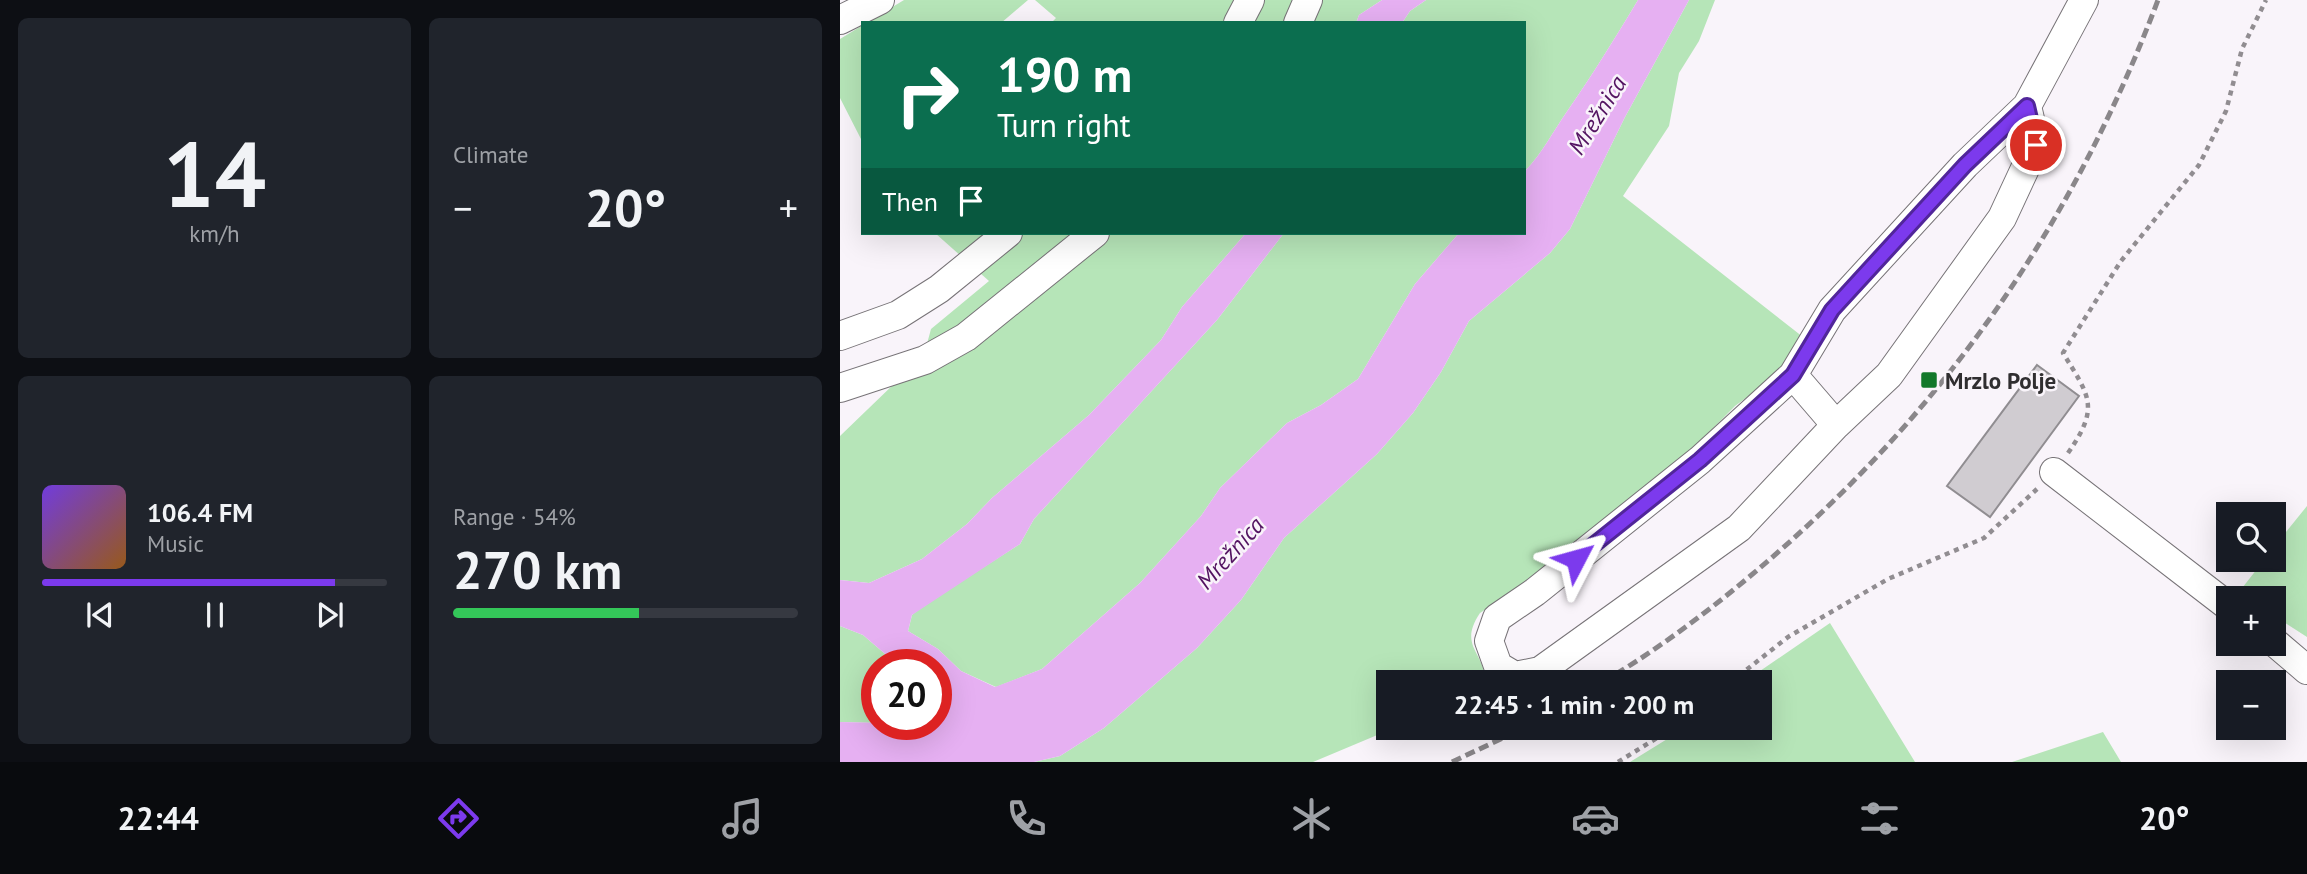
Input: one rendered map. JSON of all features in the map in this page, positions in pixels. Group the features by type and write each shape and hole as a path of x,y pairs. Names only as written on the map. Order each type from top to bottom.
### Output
{"street":[{"path":"840,20 880,0"},
{"path":"1239,21 1250,0"},
{"path":"1299,21 1308,0"},
{"path":"2027,106 2036,145 2002,218 1889,374 1836,425 1739,528 1540,671 1515,676 1498,666 1489,641 1497,618 1535,592 1700,460 1793,375 1832,310 1965,165 2027,106 2084,0"},
{"path":"840,336 898,315 939,289 1006,235"},
{"path":"840,388 925,360 966,337 1093,235"},
{"path":"1793,375 1836,425"},
{"path":"2054,472 2216,597"},
{"path":"2286,652 2307,670"}],"path":[{"path":"1746,670 1788,637 1888,579 1984,538 2054,472 2085,428 2089,394 2063,353 2121,261 2199,165 2226,111 2242,49 2266,0"},
{"path":"1618,762 1654,740"}],"green space":[{"path":"904,0 1028,0 1003,21 869,21"},
{"path":"1035,0 1382,0 1359,15 1357,21 1053,21 1056,18"},
{"path":"1426,0 1638,0 1548,142 1526,170 1526,21 1403,21 1410,11"},
{"path":"1689,0 1715,0 1699,41 1679,73 1669,126 1623,196 1803,337 1785,369 1735,406 1664,478 1599,535 1480,613 1471,633 1484,670 1376,670 1376,736 1313,762 1034,762 1060,756 1104,728 1197,648 1241,600 1284,538 1377,454 1413,413 1441,372 1469,321 1550,253 1570,229 1625,117"},
{"path":"861,26 861,139 840,98 840,39"},
{"path":"937,235 1244,235 1182,307 1161,340 1089,415 992,498 967,524 922,559 869,583 840,580 840,436 924,355 931,329 989,281"},
{"path":"1282,235 1457,235 1415,284 1358,379 1321,405 1287,423 1220,488 1201,516 1140,583 1042,669 996,687 961,671 952,662 952,649 938,649 908,631 912,615 924,605 1020,544 1034,519 1217,320"},
{"path":"2307,506 2307,637 2286,623 2286,586 2244,586 2255,572 2286,572 2286,532"},
{"path":"1830,623 1915,762 1630,762 1666,740 1772,740 1772,670 1761,670"},
{"path":"840,626 863,635 879,649 861,649 861,723 840,722"},
{"path":"2103,732 2121,762 2012,762"}],"water":[{"path":"1382,0 1426,0 1410,11 1403,21 1357,21 1359,15"},
{"name":"Mrežnica","path":"1638,0 1689,0 1625,117 1570,229 1550,253 1469,321 1441,372 1413,413 1377,454 1284,538 1241,600 1197,648 1104,728 1060,756 1034,762 840,762 840,722 861,722 861,740 952,740 952,662 961,671 995,687 1042,669 1140,583 1201,516 1220,488 1287,423 1321,405 1358,379 1415,284 1457,235 1526,235 1526,170 1548,142"},
{"path":"1244,235 1282,235 1217,320 1034,519 1020,544 912,615 908,631 938,649 879,649 863,635 840,626 840,580 869,583 922,559 967,524 992,498 1089,415 1161,340 1182,307"}],"building":[{"path":"2037,365 2079,396 1990,517 1947,486"}],"railway":[{"path":"1622,670 1689,625 1769,560 1834,501 1894,438 1949,373 1999,305 2046,233 2087,159 2125,81 2158,0"},
{"path":"1452,762 1499,740"}],"place":[{"name":"Mrzlo Polje","path":"1929,380"}],"route":[{"path":"1576,559 1700,460 1793,375 1832,310 1965,165 2027,106 2036,145"}]}
